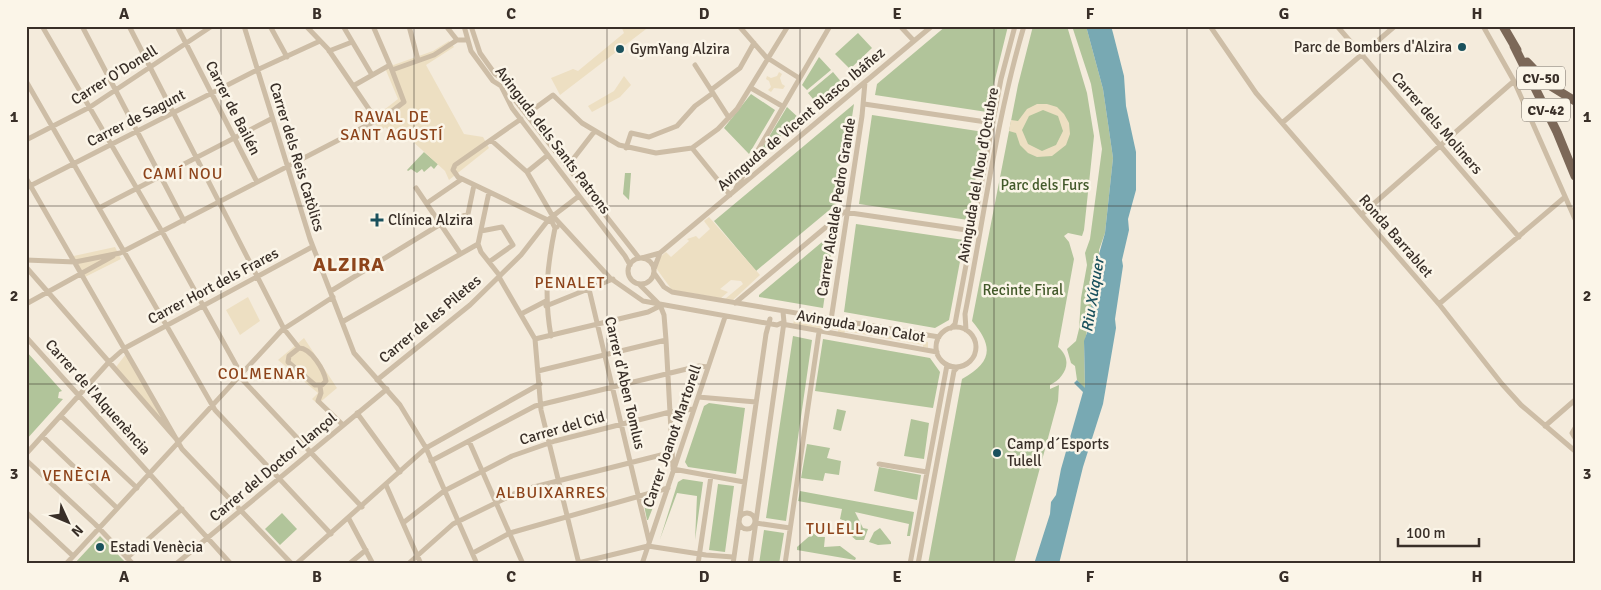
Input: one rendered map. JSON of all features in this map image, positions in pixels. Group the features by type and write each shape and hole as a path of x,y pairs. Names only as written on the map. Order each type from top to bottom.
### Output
{"main road":[{"name":"CV-50","path":"1503,26 1514,46 1540,77 1575,101"},
{"name":"CV-42","path":"1514,46 1557,132 1575,176"}],"street":[{"path":"42,26 162,232 240,375 310,453 362,507"},
{"path":"82,26 184,221"},
{"path":"129,26 284,328 299,348 308,351 324,374 326,381 320,386"},
{"name":"Carrer de Bailén","path":"176,26 257,182"},
{"name":"Carrer dels Reis Catòlics","path":"244,26 286,168 312,247 354,353 400,405 426,448 477,564"},
{"path":"270,26 287,57"},
{"path":"306,26 329,51 377,121"},
{"path":"343,26 372,75"},
{"path":"26,304 83,275 116,255 377,121 404,102 372,26"},
{"path":"409,26 418,60"},
{"path":"446,26 457,40"},
{"name":"Avinguda dels Sants Patrons","path":"464,26 473,54 493,81 501,86 521,119 630,265"},
{"name":"Avinguda dels Sants Patrons","path":"471,26 480,53 495,74 507,82 513,96 640,258"},
{"path":"739,26 768,60 799,78"},
{"path":"527,114 553,95 567,111 594,132 626,148 662,153 692,148 729,118 744,100 788,26"},
{"path":"692,148 732,194 830,26"},
{"path":"900,26 914,41"},
{"name":"Avinguda de Vicent Blasco Ibáñez","path":"660,253 932,26"},
{"name":"Avinguda del Nou d'Octubre","path":"951,328 955,324 993,123 1015,26"},
{"name":"Avinguda del Nou d'Octubre","path":"966,330 965,314 1008,81 1024,26"},
{"name":"Carrer dels Moliners","path":"1337,26 1519,236"},
{"path":"1282,123 1395,26"},
{"path":"1483,26 1514,81 1575,219"},
{"name":"Carrer O'Donell","path":"26,140 90,107 186,46 210,27"},
{"name":"Ronda Barrablet","path":"1212,28 1235,65 1282,123 1439,304 1502,384 1545,426 1575,451"},
{"path":"352,86 372,75 438,53 457,40 467,40"},
{"name":"Carrer de Sagunt","path":"29,187 257,70 320,41"},
{"path":"329,51 352,42"},
{"path":"626,148 631,133 649,137 677,126 695,106 740,68 754,43"},
{"path":"695,65 729,118"},
{"path":"26,81 213,406 331,534"},
{"path":"1362,214 1514,81"},
{"name":"Carrer Alcalde Pedro Grande","path":"831,320 864,104 865,82"},
{"path":"752,88 782,106"},
{"path":"854,91 864,97"},
{"path":"864,104 993,123"},
{"path":"99,208 272,119"},
{"path":"521,119 455,165 454,172 462,179 554,223 613,280 646,302 725,317 770,322"},
{"path":"567,167 594,132"},
{"path":"492,141 527,172 558,226 549,258 546,303 551,336"},
{"path":"527,172 548,155"},
{"path":"746,168 753,176"},
{"path":"26,178 29,187 126,348 182,449 292,564"},
{"path":"427,203 462,179"},
{"path":"66,564 284,328 332,294 440,224 468,214 474,185"},
{"path":"416,188 460,253"},
{"path":"489,192 478,244 499,276 535,340 541,405 577,563 649,544 703,555 733,557"},
{"name":"Carrer de les Piletes","path":"377,380 470,305 523,253 552,215 579,196"},
{"path":"1439,304 1565,197"},
{"path":"735,303 835,219 847,212 973,231"},
{"path":"835,219 846,224"},
{"path":"480,232 502,227 513,245 489,262"},
{"path":"342,322 478,244"},
{"name":"Carrer Hort dels Frares","path":"26,454 108,363 126,348 312,247"},
{"path":"660,253 640,258 630,265 628,274 660,306 664,315 673,470 744,482"},
{"path":"622,286 647,282 654,271 660,253"},
{"path":"26,260 75,262 116,255"},
{"path":"100,257 102,264"},
{"path":"640,258 651,263 654,271"},
{"path":"26,267 145,406 179,442"},
{"name":"Avinguda Joan Calot","path":"654,271 668,291 939,337"},
{"path":"521,314 546,303 613,280"},
{"name":"Carrer d'Aben Tomlus","path":"589,289 649,544"},
{"path":"748,292 745,298 749,305"},
{"path":"535,340 648,312 660,306"},
{"path":"732,564 756,402 771,314 775,310"},
{"path":"750,564 784,324 783,312"},
{"name":"Carrer Joanot Martorell","path":"642,564 725,317"},
{"name":"Avinguda Joan Calot","path":"770,322 936,352"},
{"path":"918,564 954,371 969,363 976,352 975,339 966,330 951,328 939,337 936,352 947,365 957,368"},
{"path":"785,564 819,332"},
{"name":"Carrer de l'Alquenència","path":"26,337 231,564"},
{"path":"538,371 666,340"},
{"path":"299,348 289,356 288,362 312,384 320,386"},
{"path":"910,564 947,365"},
{"path":"431,461 541,405 699,366 708,367"},
{"path":"296,564 426,448 540,384"},
{"path":"320,386 321,393 318,401 343,425"},
{"name":"Carrer del Doctor Llançol","path":"176,564 387,389"},
{"path":"698,397 728,398 756,402"},
{"path":"145,406 151,405 155,399"},
{"path":"1545,426 1575,400"},
{"name":"Carrer del Cid","path":"403,523 444,491 512,456 549,443 670,412 694,409"},
{"path":"357,414 400,472"},
{"path":"60,416 138,488"},
{"path":"1575,428 1572,433 1575,438"},
{"path":"671,434 677,437 685,435"},
{"path":"42,436 117,508"},
{"path":"469,441 523,564"},
{"path":"408,564 458,522 522,490 630,462 672,454"},
{"path":"26,460 99,528 133,564"},
{"path":"879,464 927,472"},
{"path":"698,564 703,555 711,476"},
{"path":"386,485 421,564"},
{"path":"472,553 510,533 668,488"},
{"path":"127,558 182,509"},
{"path":"26,512 73,556"},
{"path":"738,521 742,516 752,516 756,523"},
{"path":"348,519 372,564"},
{"path":"738,521 740,525 746,527 754,527 756,523"},
{"path":"756,523 790,528"},
{"path":"349,564 366,550"}],"green space":[{"path":"946,26 1008,26 987,112 875,95 877,84"},
{"path":"1033,26 1067,26 1087,93 1094,136 1084,230 1082,236 1068,233 1064,236 1069,242 1074,259 1058,347 1066,357 1066,368 1060,378 1050,385 1050,389 1059,385 1058,401 1014,564 928,564 962,379 979,366 984,360 986,353 984,339 972,321 1018,85"},
{"path":"1072,26 1086,26 1103,89 1113,158 1105,233 1099,250 1099,269 1084,346 1085,389 1077,380 1075,366 1071,363 1067,349 1076,341 1079,329 1081,298 1087,265 1085,253 1090,239 1102,149 1091,84"},
{"path":"858,33 872,48 850,69 835,54"},
{"path":"819,57 831,70 807,90 802,85"},
{"path":"833,72 843,84 818,105 808,93"},
{"path":"751,94 775,110 749,154 724,128"},
{"path":"854,104 839,202 756,271 714,221"},
{"path":"787,107 801,120 761,152 761,150"},
{"path":"872,115 984,132 968,220 859,204"},
{"path":"424,152 438,164 434,169 431,166 424,172 422,169 417,173 411,169 408,171 407,170"},
{"path":"625,173 631,173 629,200 623,194"},
{"path":"856,224 964,240 949,320 935,328 844,312"},
{"path":"834,232 823,308 759,297 759,295"},
{"path":"846,325 925,338 925,340 845,327"},
{"path":"793,336 812,340 786,521 766,518"},
{"path":"823,339 930,358 940,372 933,408 815,391"},
{"path":"26,351 62,391 59,392 58,398 63,399 26,440"},
{"path":"709,403 745,408 736,474 688,467 685,462 704,406"},
{"path":"837,409 846,411 841,431 833,429"},
{"path":"911,419 929,423 924,459 904,456"},
{"path":"807,444 830,448 827,458 841,461 839,475 825,473 823,481 801,478"},
{"path":"879,467 921,475 917,500 874,491"},
{"path":"683,479 703,482 695,540 697,496 677,493 660,539 678,482"},
{"path":"718,484 734,486 725,552 709,550"},
{"path":"800,491 914,512 910,536 907,536 909,524 855,512 863,528 868,529 864,540 856,540 850,535 850,523 840,519 842,509 798,501"},
{"path":"657,497 648,520 647,520 643,500"},
{"path":"282,513 297,529 280,545 265,529"},
{"path":"880,528 891,544 878,545 869,542 874,532"},
{"path":"764,530 784,533 779,564 759,564"},
{"path":"813,533 818,537 825,537 824,547 840,546 856,558 855,560 797,550 797,547"},
{"name":"Estadi Venècia","path":"100,536 127,564 74,564"}],"shaded area":[{"path":"621,26 630,26 631,29 631,26 650,26 560,95 551,78 573,69 578,71 624,33"},
{"path":"449,41 454,47 426,65 464,134 483,137 489,148 449,180 445,171 398,128 392,133 385,127 381,131 371,120 398,99 385,68 433,51"},
{"path":"779,72 782,74 780,78 782,84 785,86 783,89 774,88 771,92 768,90 771,87 766,79 767,76 771,78 777,76"},
{"path":"624,76 631,85 620,97 592,112 588,106 614,91"},
{"path":"1037,104 1057,107 1069,123 1070,134 1066,145 1052,156 1037,157 1028,153 1020,145 1016,133 1009,131 1011,120 1018,121 1027,109","holes":["1043,110 1058,116 1063,131 1056,145 1042,151 1028,144 1022,130 1029,116"]},
{"path":"709,217 760,275 733,300 725,299 743,284 741,281 731,280 720,289 728,292 721,298 672,290 656,268 658,259 666,252 671,257 689,241 687,239 696,236 699,239 710,229 704,221"},
{"path":"115,247 121,259 85,277 69,257"},
{"path":"248,297 260,321 240,335 226,310"},
{"path":"794,320 928,342 928,348 923,347 923,345 845,331 844,334 838,333 838,330 793,325"},
{"path":"304,338 337,388 318,404 312,399 318,393 278,360"},
{"path":"126,354 175,434 116,367"}],"water":[{"name":"Riu Xúquer","path":"1086,26 1111,26 1124,76 1126,106 1136,152 1136,190 1128,219 1129,230 1122,260 1123,266 1115,319 1116,328 1103,404 1083,467 1059,564 1034,564 1050,514 1051,502 1056,495 1061,469 1083,392 1074,383 1077,380 1085,388 1084,341 1088,330 1094,285 1099,269 1099,254 1105,233 1113,158 1103,89"}],"place":[{"name":"Parc de Bombers d'Alzira","path":"1462,47"},
{"name":"GymYang Alzira","path":"620,49"},
{"name":"Clínica Alzira","path":"377,220"},
{"name":"Camp d´Esports Tulell","path":"997,453"},
{"name":"Estadi Venècia","path":"100,547"}],"district":[{"name":"RAVAL DE SANT AGUSTÍ","path":"392,126"},
{"name":"CAMÍ NOU","path":"183,174"},
{"name":"ALZIRA","path":"349,264"},
{"name":"PENALET","path":"570,283"},
{"name":"COLMENAR","path":"262,374"},
{"name":"VENÈCIA","path":"77,476"},
{"name":"ALBUIXARRES","path":"551,493"},
{"name":"TULELL","path":"835,529"}],"park label":[{"name":"Parc dels Furs","path":"1045,185"},
{"name":"Recinte Firal","path":"1023,290"}]}
